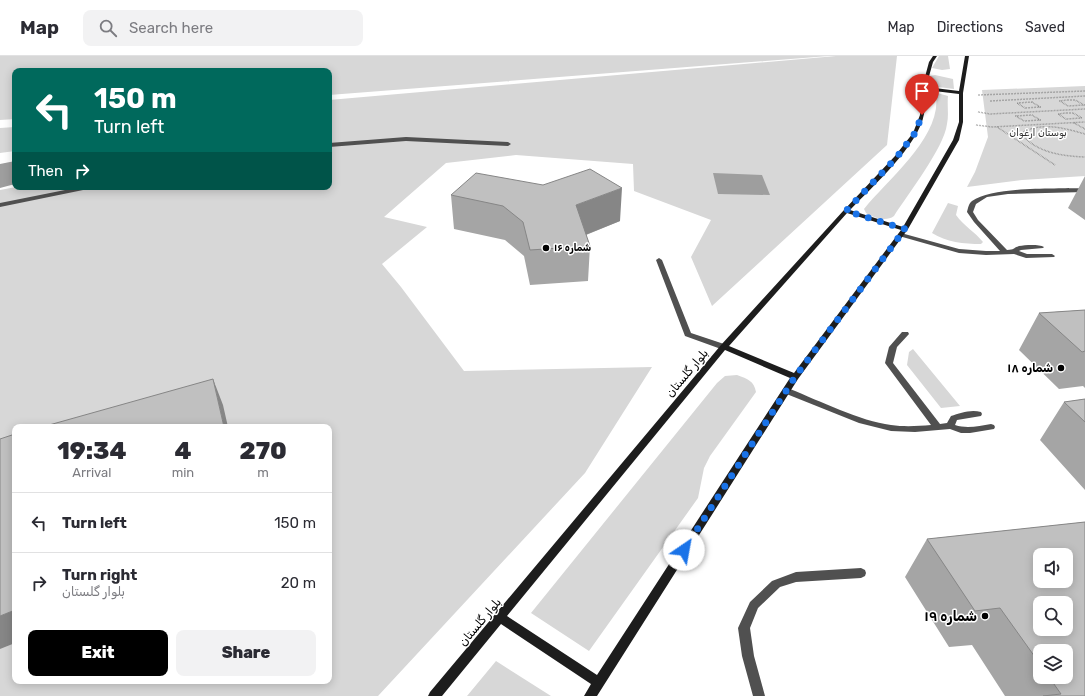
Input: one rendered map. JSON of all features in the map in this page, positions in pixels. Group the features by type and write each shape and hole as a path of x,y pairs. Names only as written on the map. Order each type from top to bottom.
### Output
{"main road":[{"name":"بلوار گلستان","path":"434,696 724,347 846,211 897,157 915,133 922,115 924,88 931,62 935,56"},
{"path":"590,696 795,377 903,232 956,140 962,122 961,93 967,56"},
{"path":"924,88 961,93"},
{"path":"846,211 903,232"},
{"path":"724,347 795,377"},
{"path":"499,617 599,683"}],"street":[{"path":"332,145 406,139 508,144"},
{"path":"0,205 73,190"},
{"path":"1006,253 970,212 973,203 985,196 1008,192 1085,190"},
{"path":"903,232 959,251 986,253 1015,252 1026,256 1052,256"},
{"path":"1015,252 1019,248 1041,247"},
{"path":"658,260 688,334 724,347"},
{"path":"905,334 895,342 890,351 889,363 938,427"},
{"path":"787,391 862,421 883,426 915,429 950,426 961,430 991,427"},
{"path":"950,426 954,418 964,415 978,414"},
{"path":"759,696 748,656 744,628 754,605 776,584 796,577 861,573"}],"path":[{"path":"961,93 983,96 1085,91"},
{"path":"1052,92 1067,100"},
{"path":"1010,95 1024,103"},
{"path":"990,101 1085,96"},
{"path":"1075,100 1084,105 1076,105 1068,106 1060,101 1075,100"},
{"path":"1032,102 1040,107 1032,108 1025,108 1017,103 1032,102"},
{"path":"1076,105 1084,109"},
{"path":"1032,108 1038,111"},
{"path":"961,110 990,114 1084,109"},
{"path":"1060,110 1066,113"},
{"path":"1073,113 1082,118 1075,118 1066,119 1058,114 1073,113"},
{"path":"1031,121 1040,120 1032,115 1016,116 1024,121 1031,121 1041,127"},
{"path":"1075,118 1082,123"},
{"path":"962,122 997,127 1085,122"},
{"path":"1074,123 1085,129"},
{"path":"997,127 1055,164"},
{"path":"1085,134 1058,128 1041,127 1028,129 1023,132 1023,136 1030,143 1045,150 1058,154 1085,156"},
{"path":"1023,144 1030,143"}],"green space":[{"path":"0,56 829,56 332,95 332,68 12,68 12,119 0,120"},
{"path":"836,56 897,56 887,145 712,306 691,257 711,220 634,191 633,164 516,155 446,163 384,217 427,227 382,264 464,371 652,367 585,473 378,696 0,696 0,190 12,188 12,190 332,190 332,100"},
{"path":"939,56 948,56 950,69 942,70 932,68"},
{"path":"935,75 953,79 954,89 931,86 928,84 930,76"},
{"name":"بوستان ارغوان","path":"1085,86 1085,176 1022,180 967,187 975,172 988,137 982,90"},
{"path":"937,93 948,96 948,117 944,134 933,158 894,216 887,219 880,219 866,213 864,209 899,171 922,142 931,126 936,111"},
{"path":"12,127 12,151 0,153 0,128"},
{"path":"948,203 958,206 956,215 977,235 983,242 981,244 955,242 943,239 932,233"},
{"path":"913,349 960,406 941,408 907,365 909,352"},
{"path":"737,375 750,381 754,385 756,392 710,456 704,468 698,498 589,651 531,613 717,383 725,376"},
{"path":"496,661 551,696 467,696"}],"shaded area":[{"path":"12,162 12,185 0,188 0,164"},
{"path":"713,173 762,175 770,195 718,194"}],"building":[{"path":"590,169 622,188 576,205 590,246 530,250 523,222 503,206 451,195 476,173 543,185"},
{"path":"1085,310 1085,351 1082,352 1039,313"},
{"path":"213,379 223,424 53,424"},
{"path":"1085,399 1085,422 1064,402"},
{"path":"12,435 12,611 0,616 0,439"},
{"path":"1085,522 1085,696 1043,696 1061,694 1054,684 1073,684 1073,644 1033,644 1033,654 1000,608 975,611 927,539"}],"place":[{"name":"شماره ۱۶","path":"546,248"},
{"name":"شماره ۱۸","path":"1061,368"},
{"name":"شماره ۱۹","path":"985,616"}],"route":[{"path":"684,550 795,377 905,229 846,211 897,157 915,133 922,115"}]}
